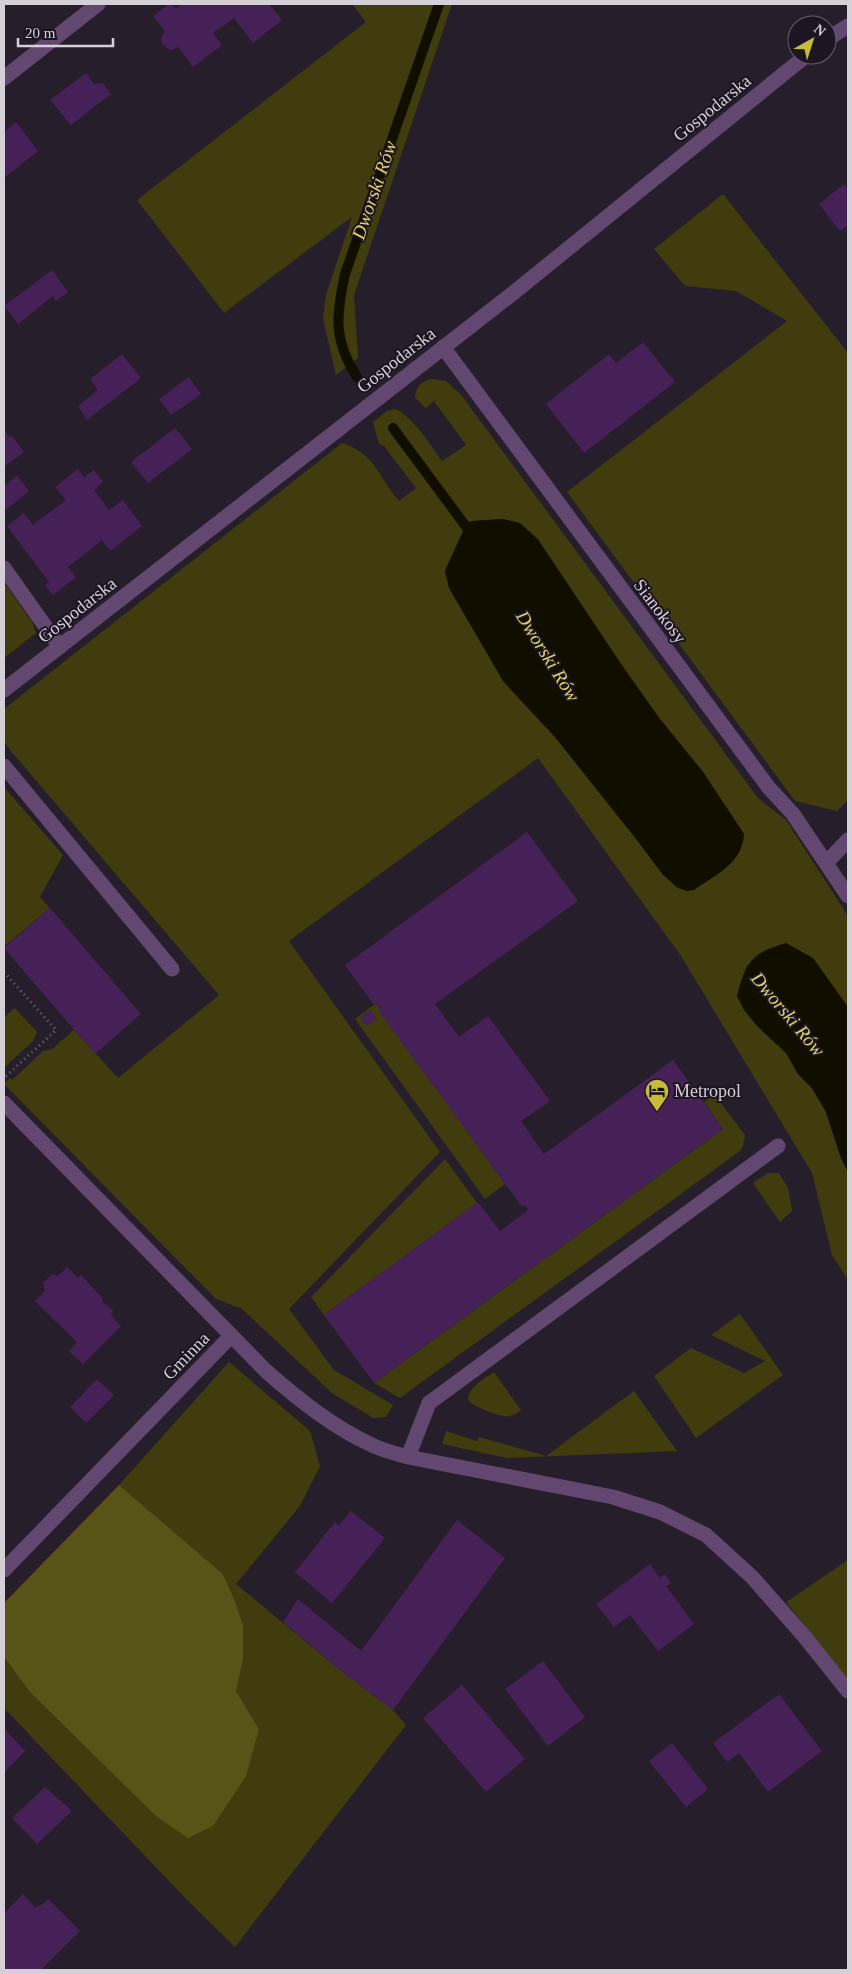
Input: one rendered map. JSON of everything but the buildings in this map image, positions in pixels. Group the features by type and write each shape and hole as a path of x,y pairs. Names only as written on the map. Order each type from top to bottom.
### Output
{"street":[{"path":"4,78 98,4"},
{"path":"837,33 848,26"},
{"name":"Gospodarska","path":"4,690 443,348 795,65"},
{"name":"Sianokosy","path":"443,348 768,788 793,814 848,896"},
{"path":"4,568 60,647"},
{"path":"4,766 172,969"},
{"path":"827,862 848,840"},
{"name":"Gminna","path":"4,1103 231,1336 4,1570"},
{"path":"408,1458 429,1403 778,1146"},
{"path":"231,1336 298,1398 340,1428 376,1447 408,1458 613,1497 660,1512 706,1535 752,1577 804,1636 848,1691"}],"path":[{"path":"4,972 56,1030 4,1079"}],"shaded area":[{"path":"352,4 452,4 354,295 358,358 336,375 323,319 326,295 352,217 224,313 137,200 366,22"},
{"path":"723,194 848,353 848,800 837,811 795,801 567,492 787,321 736,291 685,286 654,249"},
{"path":"430,380 446,381 462,396 758,798 786,820 848,916 848,1007 839,995 747,965 737,996 786,1053 798,1074 812,1088 826,1112 841,1158 848,1172 848,1280 832,1255 812,1173 681,956 538,758 289,941 440,1152 289,1309 334,1370 393,1405 386,1417 373,1418 332,1393 242,1309 216,1299 4,1084 10,1078 12,1080 43,1051 52,1049 74,1030 118,1078 219,995 10,750 4,742 4,709 342,443 353,447 369,460 399,501 416,488 384,446 379,444 373,422 387,411 395,409 408,418 421,432 442,461 466,445 434,401 426,408 415,398 423,382","holes":["503,519 520,523 538,539 621,664 660,719 703,772 744,834 742,844 733,861 694,890 663,875 555,737 503,681 445,570 466,525 472,521"]},
{"path":"4,582 32,622 36,633 4,658"},
{"path":"4,787 63,855 40,897 50,908 6,945 4,943"},
{"path":"376,1003 505,1184 485,1199 355,1019"},
{"path":"15,1008 37,1032 33,1041 4,1068 4,1017"},
{"path":"714,1094 745,1135 740,1151 400,1398 374,1383 723,1129 704,1102"},
{"path":"445,1159 477,1203 324,1315 311,1297"},
{"path":"768,1173 779,1173 788,1188 792,1211 780,1222 753,1183"},
{"path":"740,1314 783,1375 696,1438 654,1376 691,1348 744,1373 765,1361 711,1335"},
{"path":"229,1362 310,1431 320,1466 300,1506 236,1584 345,1674 393,1710 406,1725 235,1947 189,1902 4,1708 4,1657 29,1691 259,1729 236,1691 243,1660 243,1625 223,1574 119,1485"},
{"path":"494,1372 521,1410 516,1414 506,1416 494,1414 468,1400 474,1387"},
{"path":"634,1391 677,1451 507,1458 442,1444 446,1431 477,1441 479,1437 546,1456"},
{"path":"119,1485 223,1574 243,1625 243,1660 236,1691 259,1729 246,1776 213,1826 188,1838 156,1816 29,1691 4,1657 4,1603"},
{"path":"848,1560 848,1680 786,1602"}],"water":[{"path":"503,519 520,523 538,540 621,664 660,719 703,772 744,834 742,844 733,861 694,890 687,891 678,888 663,875 555,737 503,681 449,588 445,571 466,525 472,521"},
{"path":"786,943 813,958 848,1007 848,1172 841,1158 826,1112 812,1088 798,1074 786,1053 757,1026 744,1010 737,996 747,967 752,960 765,951"}],"waterway":[{"name":"Dworski Rów","path":"357,377 349,364 340,339 339,315 345,274 439,4"},
{"name":"Dworski Rów","path":"393,428 473,536"}],"place":[{"name":"Metropol","path":"657,1112"}]}
